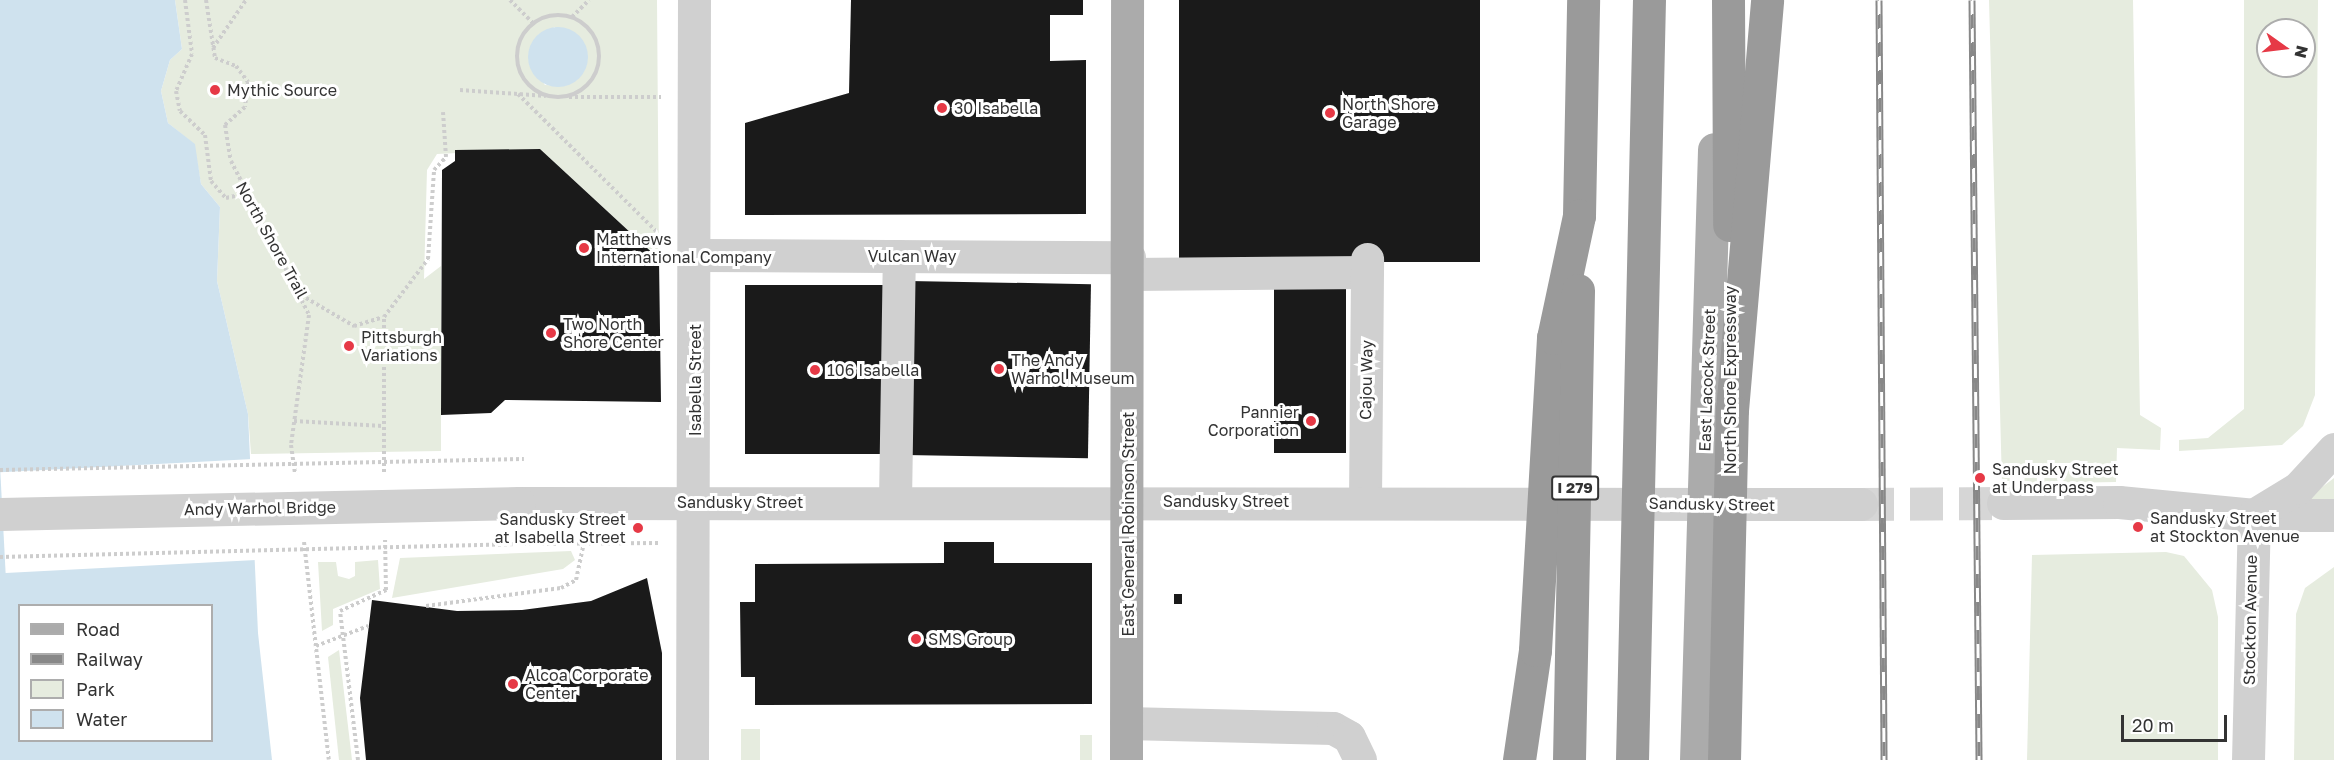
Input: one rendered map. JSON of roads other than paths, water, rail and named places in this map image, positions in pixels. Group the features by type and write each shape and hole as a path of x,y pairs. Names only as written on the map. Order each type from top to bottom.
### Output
{"highway":[{"name":"I 279","path":"1569,760 1583,0"},
{"path":"1632,760 1649,0"},
{"name":"North Shore Expressway","path":"1725,760 1732,410 1728,0"},
{"path":"1732,410 1767,0"},
{"path":"1519,760 1536,639 1553,338 1579,216"}],"main road":[{"name":"East General Robinson Street","path":"1126,760 1127,0"},
{"name":"East Lacock Street","path":"1695,760 1719,0"}],"street":[{"name":"Isabella Street","path":"692,760 696,255 694,0"},
{"name":"Vulcan Way","path":"696,255 900,256 1128,266 1367,265"},
{"path":"894,502 900,256"},
{"name":"Cajou Way","path":"1365,501 1367,265"},
{"path":"2254,515 2298,488 2334,449"},
{"name":"Sandusky Street","path":"519,502 1128,500 1861,504"},
{"name":"Andy Warhol Bridge","path":"0,514 519,502"},
{"path":"2002,503 2119,502 2254,515 2334,515"},
{"name":"Stockton Avenue","path":"2248,760 2254,515"},
{"path":"1126,723 1333,728 1349,737 1360,760"}],"water":[{"path":"0,0 175,0 182,49 170,60 161,91 168,123 195,144 201,184 220,207 217,281 248,414 258,633 272,760 0,760"},
{"path":"558,27 575,32 583,40 588,57 583,74 575,82 558,87 541,82 533,74 528,57 533,40 541,32"}],"tunnel":[{"path":"1861,504 2003,503"}],"railway":[{"path":"1879,0 1884,760"},
{"path":"1972,0 1979,760"}],"place":[{"name":"Mythic Source","path":"215,90"},
{"name":"30 Isabella","path":"942,108"},
{"name":"North Shore Garage","path":"1330,113"},
{"name":"Matthews International Company","path":"584,248"},
{"name":"Two North Shore Center","path":"551,333"},
{"name":"Pittsburgh Variations","path":"349,346"},
{"name":"The Andy Warhol Museum","path":"999,369"},
{"name":"106 Isabella","path":"815,370"},
{"name":"Pannier Corporation","path":"1311,421"},
{"name":"Sandusky Street at Underpass","path":"1980,478"},
{"name":"Sandusky Street at Stockton Avenue","path":"2138,527"},
{"name":"Sandusky Street at Isabella Street","path":"638,528"},
{"name":"SMS Group","path":"916,639"},
{"name":"Alcoa Corporate Center","path":"513,684"}]}
